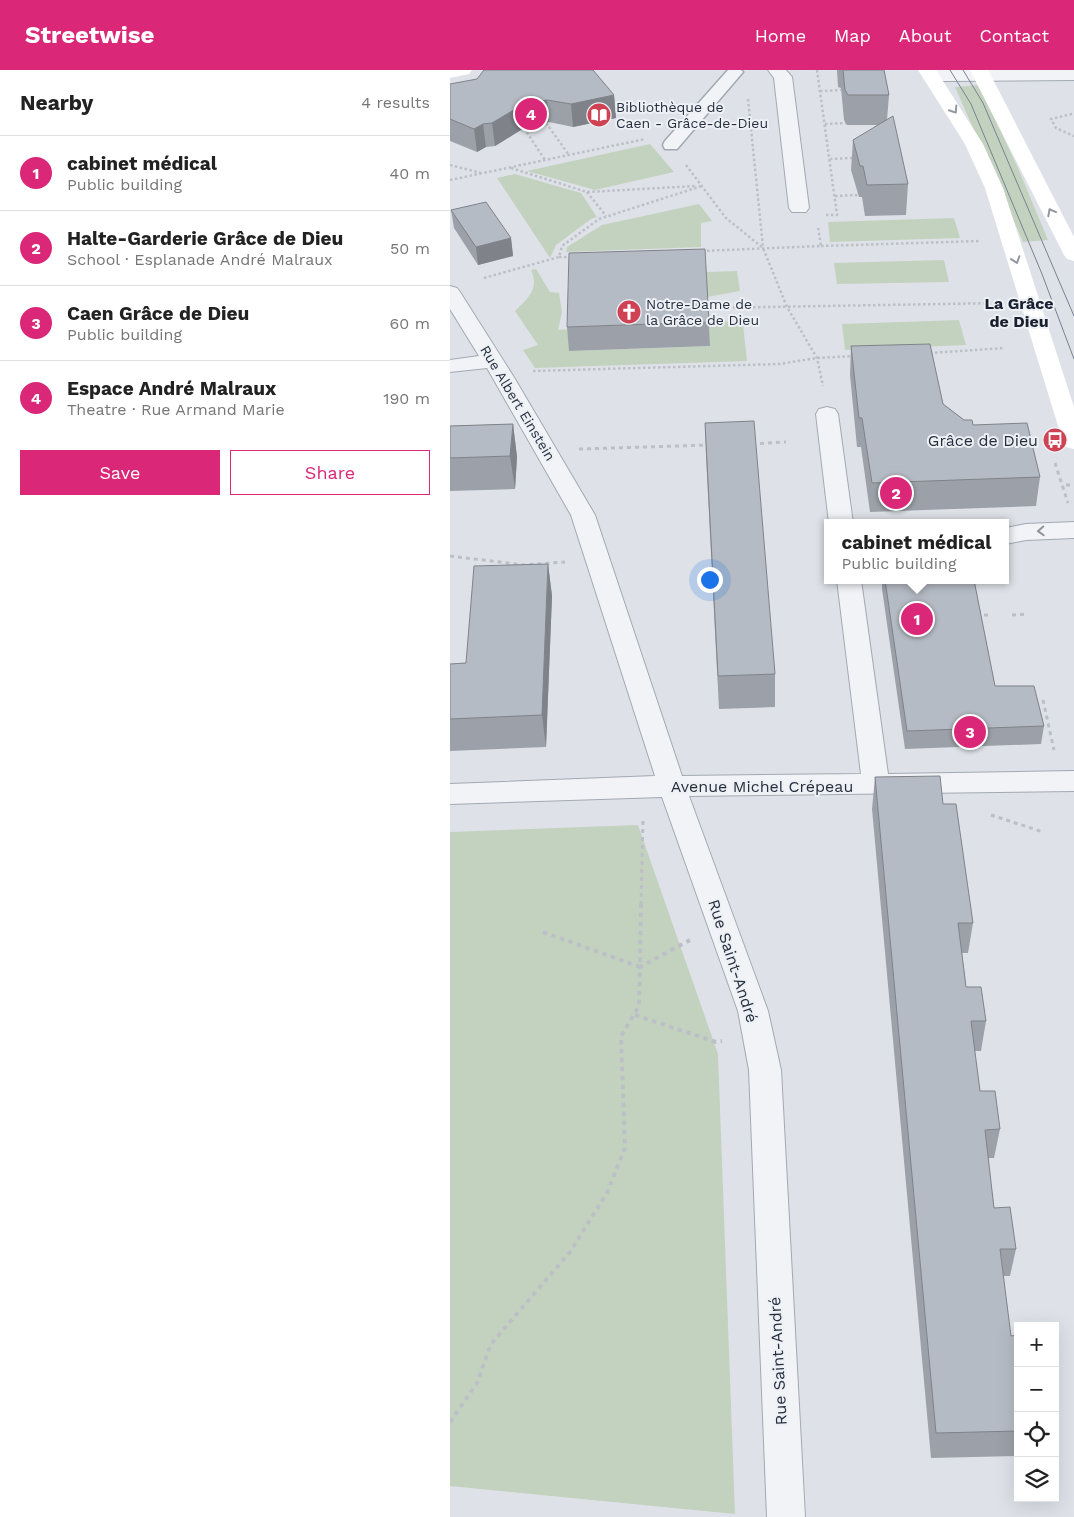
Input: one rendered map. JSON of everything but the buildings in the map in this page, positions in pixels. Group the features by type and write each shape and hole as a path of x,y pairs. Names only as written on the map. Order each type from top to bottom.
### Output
{"main road":[{"path":"450,73 463,70"},
{"path":"927,70 970,137 994,188 1074,442"},
{"path":"980,73 1074,255"}],"street":[{"path":"777,70 783,77 799,208"},
{"path":"938,70 944,76 980,73 1074,75"},
{"path":"671,145 734,73"},
{"name":"Rue Albert Einstein","path":"450,292 493,361 583,515"},
{"path":"450,366 493,361"},
{"path":"827,414 840,519"},
{"name":"Rue Saint-André","path":"583,515 672,786 753,1011 765,1070 786,1517"},
{"path":"1009,536 1026,532 1074,530"},
{"path":"850,584 876,785"},
{"name":"Avenue Michel Crépeau","path":"450,794 672,786 876,785 1074,781"}],"path":[{"path":"734,73 746,84 763,248 787,307 817,358 827,414"},
{"path":"820,91 840,90"},
{"path":"1072,114 1050,119 1056,128 1074,136"},
{"path":"546,123 569,155"},
{"path":"825,124 846,123"},
{"path":"524,128 545,160"},
{"path":"450,180 683,131"},
{"path":"830,159 852,158"},
{"path":"450,166 484,173"},
{"path":"510,168 587,192 702,186"},
{"path":"702,186 726,218 763,248"},
{"path":"559,257 562,246 598,219 702,186"},
{"path":"587,192 606,216"},
{"path":"835,196 858,195"},
{"path":"820,246 988,241"},
{"path":"701,251 763,248"},
{"path":"484,278 559,257 578,256"},
{"path":"708,308 1001,302"},
{"path":"922,353 1004,348"},
{"path":"525,371 779,364 817,358 855,356"},
{"path":"750,444 786,442"},
{"path":"579,449 713,445"},
{"path":"1066,485 1074,485"},
{"path":"450,556 524,565 571,562"},
{"path":"1012,615 1026,614"},
{"path":"984,616 991,615"},
{"path":"1043,700 1055,757"},
{"path":"450,1422 477,1383 491,1344 570,1252 607,1193 625,1148 621,1036 639,1006 643,812"},
{"path":"988,813 1043,832"},
{"path":"543,932 640,968 696,937"},
{"path":"635,1015 716,1042 728,1040"}],"green space":[{"path":"979,85 1018,168 1048,240 1023,242 955,87"},
{"path":"650,144 674,172 595,190 527,171"},
{"path":"515,174 581,193 597,217 591,219 556,245 550,258 497,178"},
{"path":"699,204 712,221 701,223 701,247 566,252 567,247 602,225"},
{"path":"954,218 960,238 830,242 828,222"},
{"path":"944,260 949,282 837,284 834,263"},
{"path":"536,269 550,292 559,293 562,312 558,330 570,329 569,351 710,346 709,319 743,324 747,361 535,368 523,350 538,345 515,311 531,293 534,283 531,270"},
{"path":"737,271 740,291 707,297 706,272"},
{"path":"959,320 966,345 845,350 842,324"},
{"path":"638,825 718,1054 735,1514 450,1486 450,832"}],"tram line":[{"path":"950,70 971,104 1042,274 1074,359"},
{"path":"963,70 983,103 1074,316"}],"place":[{"name":"Espace André Malraux","path":"531,114"},
{"name":"Bibliothèque de Caen - Grâce-de-Dieu","path":"599,115"},
{"name":"Notre-Dame de la Grâce de Dieu","path":"629,312"},
{"name":"Grâce de Dieu","path":"1055,440"},
{"name":"Halte-Garderie Grâce de Dieu","path":"896,493"},
{"name":"cabinet médical","path":"917,619"},
{"name":"Caen Grâce de Dieu","path":"970,732"}],"district":[{"name":"La Grâce de Dieu","path":"1019,312"}]}
